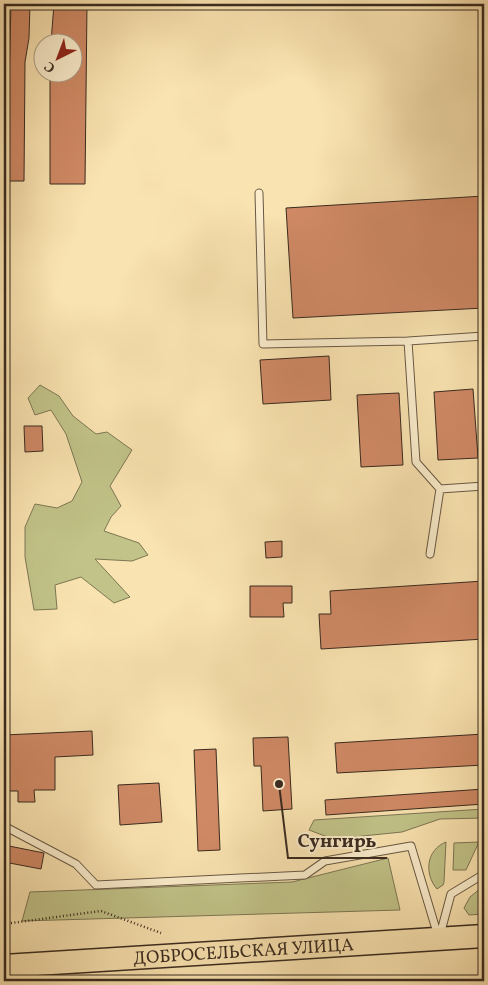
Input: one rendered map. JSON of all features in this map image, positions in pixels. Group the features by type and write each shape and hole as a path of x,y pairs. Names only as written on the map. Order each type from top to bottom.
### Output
{"main road":[{"name":"ДОБРОСЕЛЬСКАЯ УЛИЦА","path":"4,966 31,973 439,938 484,936"}],"lane":[{"path":"259,193 263,344 408,341 484,336"},
{"path":"408,341 416,462 440,489"},
{"path":"440,489 484,486"},
{"path":"430,554 440,489"},
{"path":"4,826 76,864 96,885 305,874 325,862 411,846 439,938"},
{"path":"439,938 451,894 484,874"}],"path":[{"path":"4,924 101,910 161,933"}],"green space":[{"path":"40,385 59,396 73,416 96,434 107,432 132,450 110,486 121,506 111,517 104,531 139,543 148,555 132,561 95,559 130,597 114,603 81,577 55,585 57,609 34,610 25,557 25,527 35,504 57,508 72,501 82,482 66,434 51,410 35,415 28,398"},
{"path":"484,809 484,818 440,819 402,832 333,839 309,830 314,820"},
{"path":"446,842 444,882 437,889 430,876 429,863 434,851"},
{"path":"479,842 466,870 453,870 454,843"},
{"path":"388,858 400,910 22,921 30,892 292,882"},
{"path":"481,888 484,888 484,914 469,915 464,908 470,897"}],"building":[{"path":"11,4 30,4 29,38 25,62 24,181 4,181 4,118 8,118"},
{"path":"54,4 87,4 85,184 50,184 50,82 82,82 82,32 52,32"},
{"path":"484,196 484,308 293,318 286,208"},
{"path":"329,356 331,400 263,404 260,360"},
{"path":"473,389 478,458 438,460 434,392"},
{"path":"399,393 403,465 361,467 357,395"},
{"path":"24,426 42,426 43,451 25,452"},
{"path":"282,541 282,557 266,558 265,542"},
{"path":"484,581 484,639 321,649 319,614 331,614 330,591"},
{"path":"250,586 292,586 292,603 283,603 284,617 250,617"},
{"path":"92,731 93,755 55,757 55,790 34,790 35,802 18,802 18,791 4,791 4,735"},
{"path":"484,734 484,765 337,773 335,743"},
{"path":"288,737 292,809 263,811 261,766 254,766 253,738"},
{"path":"216,749 220,850 198,851 194,750"},
{"path":"159,783 162,822 120,825 118,785"},
{"path":"484,789 484,804 326,815 325,800"},
{"path":"4,845 44,853 41,869 4,862"}],"place":[{"name":"Сунгирь","path":"279,784"}]}
